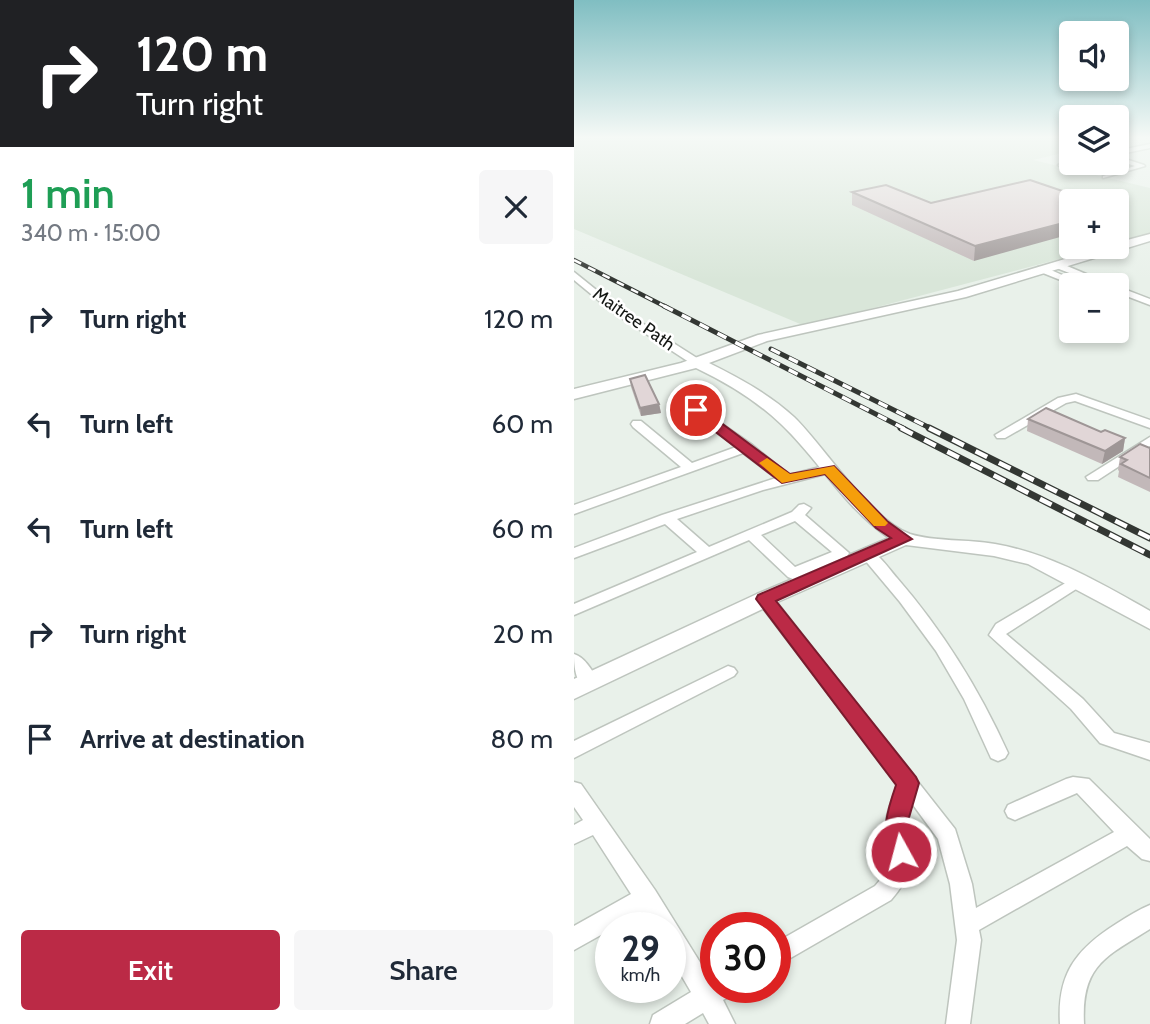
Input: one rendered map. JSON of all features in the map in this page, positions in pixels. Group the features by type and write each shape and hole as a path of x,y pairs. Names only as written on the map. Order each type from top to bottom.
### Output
{"street":[{"path":"574,394 696,362 763,338 912,307 1150,237"},
{"path":"1049,267 1059,273"},
{"path":"1049,267 1068,273"},
{"name":"Maitree Path","path":"574,275 617,311 696,362"},
{"path":"1129,294 1150,302"},
{"path":"696,362 744,386 788,421 828,469 882,524 904,539"},
{"path":"1001,435 1062,400 1076,397 1150,424"},
{"path":"696,410 787,480"},
{"path":"636,424 691,468"},
{"path":"1093,478 1150,441"},
{"path":"574,510 747,447"},
{"path":"574,553 667,518 828,469"},
{"path":"574,610 800,511 842,553 793,574 751,534"},
{"path":"667,518 707,553"},
{"path":"574,660 582,686 765,599 866,553 904,539 994,550 1034,559 1079,580 1150,621"},
{"path":"866,553 902,590 942,648 985,719 998,754"},
{"path":"1079,580 1002,628 997,635 1077,704 1107,738 1113,742 1129,742 1150,752"},
{"path":"765,599 948,835 961,884 969,940 958,1024"},
{"path":"574,750 728,673"},
{"path":"791,947 883,893 894,882 902,863 896,821 908,783"},
{"path":"1015,811 1073,785 1082,785 1150,852"},
{"path":"576,797 656,912"},
{"path":"574,835 595,824"},
{"path":"967,925 1105,846 1124,837 1133,837"},
{"path":"574,939 647,897"},
{"path":"1072,1024 1071,998 1079,970 1088,959 1150,916"},
{"path":"686,954 700,972"},
{"path":"662,1024 700,1000"},
{"path":"718,1003 723,1024"}],"shaded area":[{"path":"574,184 1132,184 1150,188 1150,235 1129,241 1129,189 1059,189 1059,259 805,326 574,229"}],"building":[{"path":"1014,184 1041,184 1059,190 1059,224 975,246 852,192 886,185 931,203"},
{"path":"645,375 659,404 640,408 630,379"},
{"path":"1046,408 1101,432 1105,430 1125,438 1105,451 1028,419"},
{"path":"1140,444 1150,448 1150,478 1121,464 1127,460 1120,457"}],"railway":[{"path":"574,260 668,308"},
{"path":"664,306 905,429"},
{"path":"771,349 932,429"},
{"path":"901,428 1150,555"},
{"path":"929,428 1150,538"}],"slow traffic":[{"path":"767,463 787,480 828,469 847,492 880,523"}],"route":[{"path":"696,410 787,480 828,469 847,492 882,524 904,539 866,553 765,599 908,783 896,821 901,852"}]}
